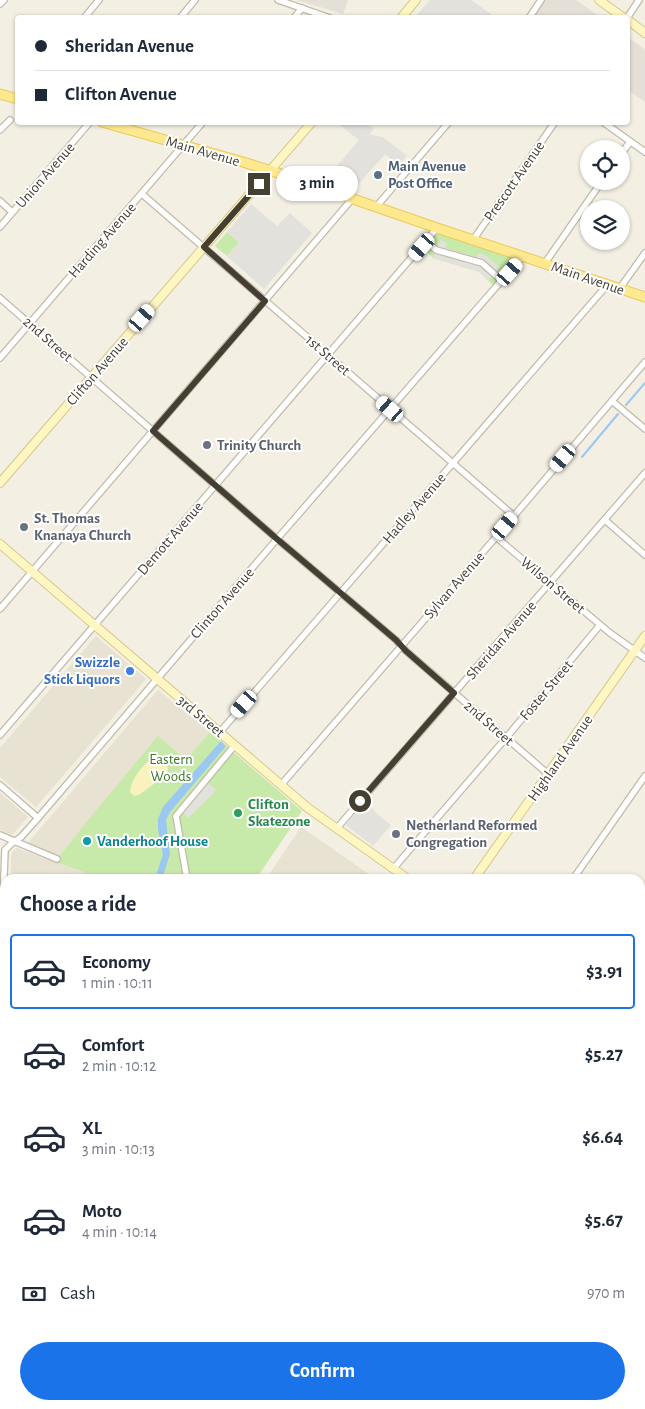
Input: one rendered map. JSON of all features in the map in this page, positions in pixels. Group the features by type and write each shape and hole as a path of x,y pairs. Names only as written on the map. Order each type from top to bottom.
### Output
{"main road":[{"path":"0,94 15,97"},
{"name":"Main Avenue","path":"112,125 270,171 645,297"}],"street":[{"path":"0,4 4,0"},
{"path":"86,15 99,0"},
{"path":"182,15 195,0"},
{"path":"278,0 322,15"},
{"path":"408,13 416,0"},
{"path":"531,15 541,0"},
{"path":"599,0 622,15"},
{"path":"628,15 639,0"},
{"path":"296,15 302,8"},
{"path":"630,21 645,33"},
{"path":"0,130 10,120"},
{"name":"Union Avenue","path":"0,227 87,125"},
{"name":"Harding Avenue","path":"0,358 200,125"},
{"name":"Clifton Avenue","path":"0,483 309,125"},
{"path":"376,207 445,125"},
{"name":"Prescott Avenue","path":"473,240 553,125"},
{"path":"607,125 627,140"},
{"path":"630,142 645,152"},
{"path":"545,263 596,190"},
{"name":"1st Street","path":"142,194 514,516"},
{"path":"0,609 352,199"},
{"path":"0,201 12,212"},
{"name":"Demott Avenue","path":"0,735 437,228"},
{"path":"426,241 436,250 482,263 502,281"},
{"path":"620,288 645,253"},
{"name":"Clinton Avenue","path":"4,874 5,850 8,846 22,837 522,256"},
{"name":"Hadley Avenue","path":"220,732 608,284"},
{"name":"2nd Street","path":"0,298 548,774"},
{"name":"Sylvan Avenue","path":"281,785 645,362"},
{"path":"612,401 645,429"},
{"name":"Sheridan Avenue","path":"337,828 645,473"},
{"path":"605,520 645,555"},
{"name":"Wilson Street","path":"496,537 600,625 645,658"},
{"name":"3rd Street","path":"0,544 308,808 401,874"},
{"name":"Foster Street","path":"393,868 506,738 600,625"},
{"name":"Highland Avenue","path":"478,874 645,636"},
{"path":"186,874 176,816 236,745"},
{"path":"576,874 645,776"},
{"path":"0,785 38,818"},
{"path":"0,835 57,859"}],"shaded area":[{"path":"296,0 348,0 343,14"},
{"path":"430,0 471,0 491,14 490,15 417,15"},
{"path":"543,0 576,0 597,15 531,15"},
{"path":"630,39 645,50 645,102 630,91"},
{"path":"340,125 369,125 374,129 370,133 372,135 383,137 407,156 398,165 385,154 354,189 334,181 336,176 331,173 359,140"},
{"path":"251,204 277,226 290,213 312,233 264,289 227,256 239,242 227,232"},
{"path":"440,240 447,243 446,248 476,257 479,253 485,255 500,267 488,281 479,272 433,258"},
{"path":"96,636 146,679 36,807 0,777 0,748"},
{"path":"158,690 210,732 186,760 55,862 86,872 85,874 11,874 11,856 17,848 54,862 59,856 28,843"},
{"path":"206,781 216,790 188,818 181,811"},
{"path":"0,793 28,817 12,835 0,830"},
{"path":"366,801 378,815 391,825 373,846 346,825"},
{"path":"301,827 369,874 269,874"}],"green space":[{"path":"437,228 522,257 496,288 479,272 433,258 422,247"},
{"path":"227,232 239,242 227,256 215,246"},
{"name":"Eastern Woods","path":"210,732 302,811 259,874 84,874 85,872 55,862 158,736 186,760"}],"sand":[{"path":"157,756 164,761 168,768 167,774 139,795 134,796 130,792 136,776 148,761"}],"water":[{"path":"221,741 226,746 170,812 166,820 170,854 164,874 157,874 163,854 158,819 163,807"}],"waterway":[{"path":"626,405 645,383"},
{"path":"582,457 618,414"}],"place":[{"name":"Main Avenue Post Office","path":"378,175"},
{"name":"Trinity Church","path":"207,445"},
{"name":"St. Thomas Knanaya Church","path":"24,527"},
{"name":"Swizzle Stick Liquors","path":"130,671"},
{"name":"Clifton Skatezone","path":"238,813"},
{"name":"Netherland Reformed Congregation","path":"396,834"},
{"name":"Vanderhoof House","path":"87,841"}],"route":[{"path":"259,184 204,247 265,301 153,431 396,640 454,693 360,801"}]}
